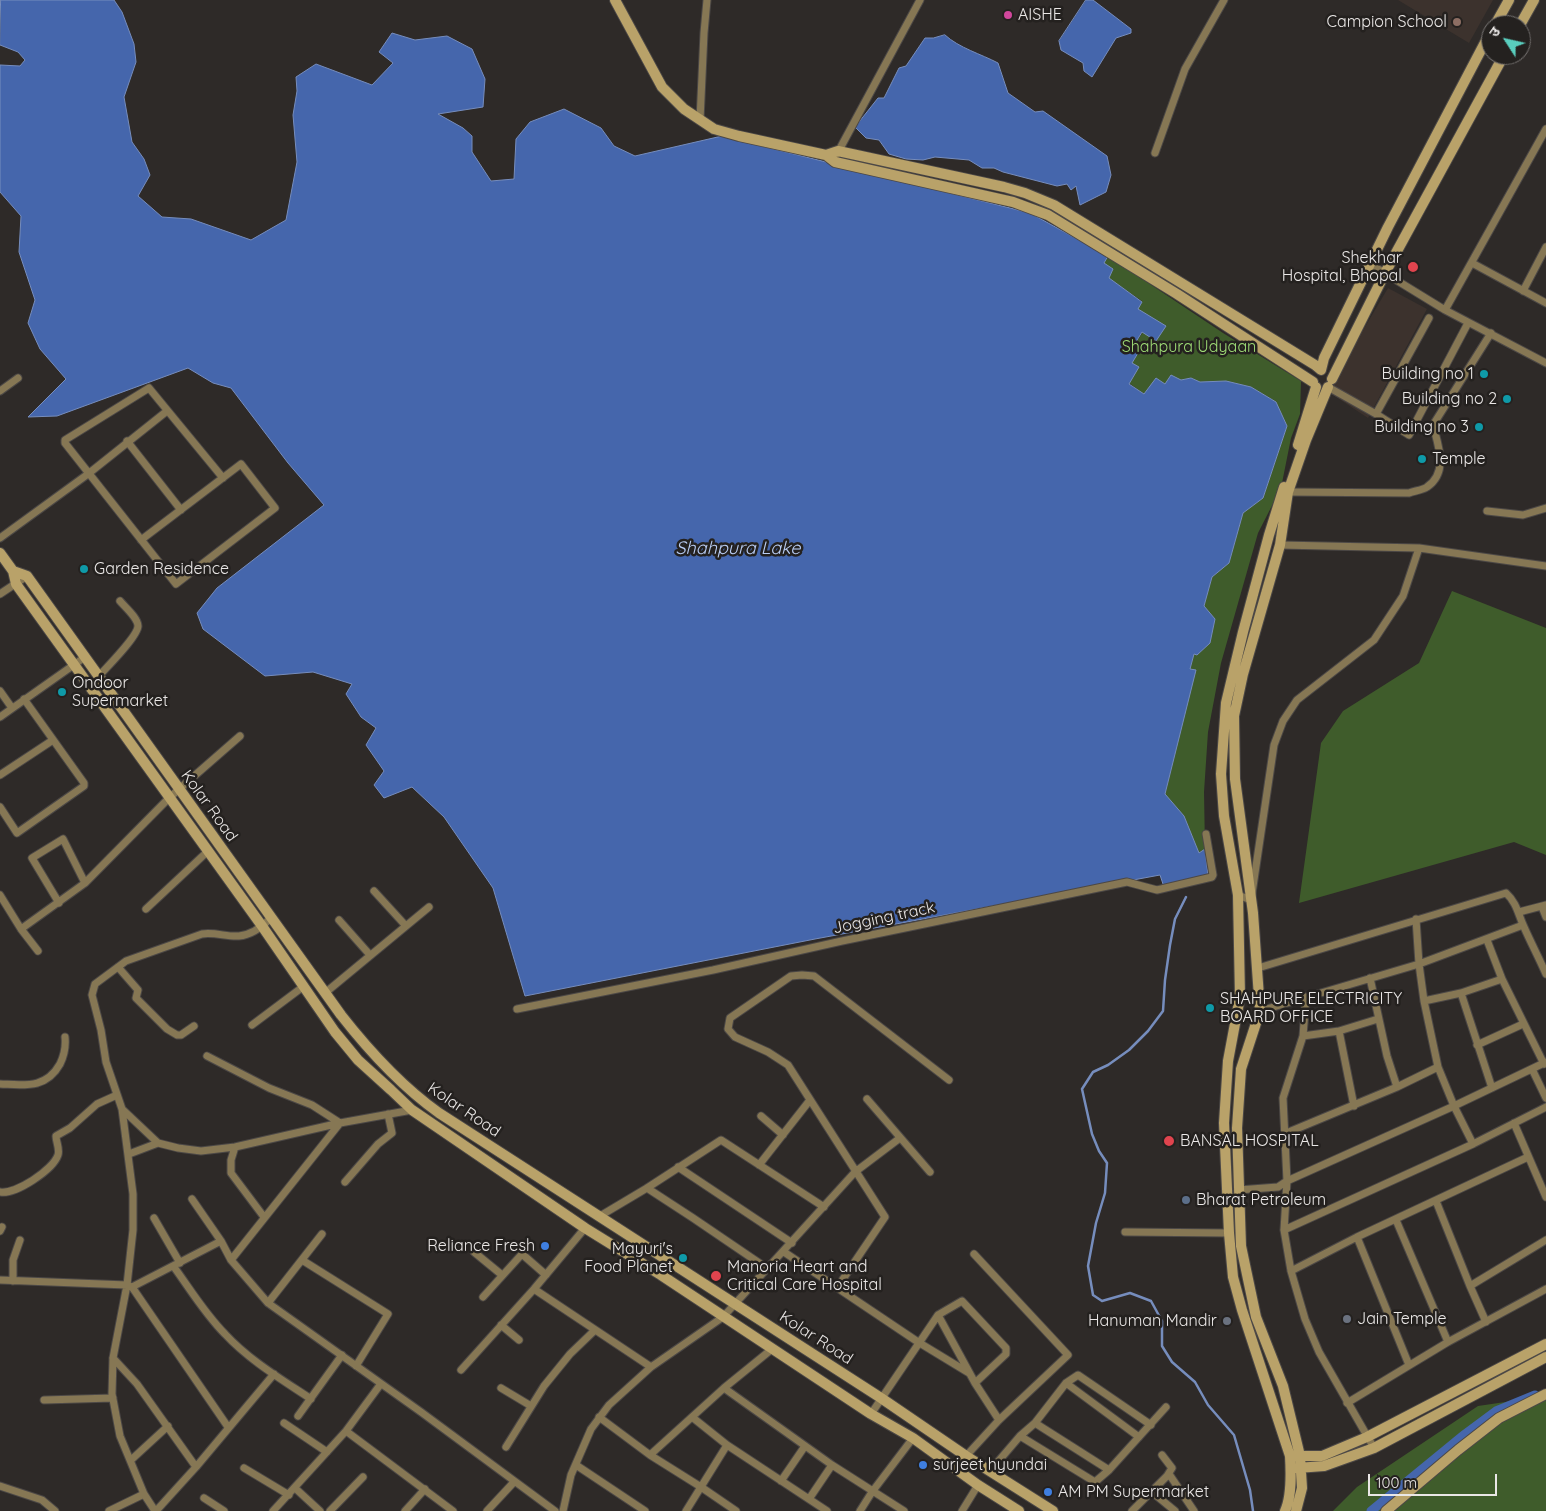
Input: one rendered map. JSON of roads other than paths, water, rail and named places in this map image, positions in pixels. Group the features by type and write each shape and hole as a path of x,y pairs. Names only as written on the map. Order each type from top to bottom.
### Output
{"street":[{"path":"615,0 662,87 684,109 714,129 826,155 1004,187 1054,205 1321,370 1327,371 1330,383 1409,435 1468,323"},
{"path":"700,120 707,0"},
{"path":"837,157 920,0"},
{"path":"1155,154 1185,69 1224,0"},
{"path":"1501,15 1509,0"},
{"path":"1526,15 1534,0"},
{"path":"1296,1511 1302,1488 1242,1310 1234,1277 1228,1232 1224,1124 1228,1061 1240,997 1238,895 1224,816 1221,774 1226,702 1269,535 1315,384 1315,373 1321,370 1324,358 1370,264 1481,50"},
{"path":"1285,1511 1300,1456 1283,1386 1256,1317 1241,1246 1237,1128 1241,1069 1260,1011 1251,900 1235,779 1234,716 1243,674 1280,545 1288,492 1306,440 1330,383 1385,273 1499,65"},
{"path":"1445,310 1546,129"},
{"path":"837,157 1013,202 1048,215 1177,294 1322,389 1330,383"},
{"path":"1523,291 1546,248"},
{"path":"1472,263 1546,303"},
{"path":"1370,264 1445,310 1546,364"},
{"path":"1376,414 1429,318"},
{"path":"1288,492 1409,493 1427,487 1437,476 1442,462 1433,425 1491,333"},
{"path":"0,391 18,378"},
{"path":"141,540 223,478 239,465 243,465 274,508 176,584 88,474 65,443 65,440 148,388 223,478"},
{"path":"0,538 88,474 167,411"},
{"path":"128,441 181,510"},
{"path":"1487,511 1523,515 1546,508"},
{"path":"1280,545 1419,548 1546,566"},
{"path":"1251,900 1274,745 1283,721 1297,700 1374,640 1403,596 1419,548"},
{"name":"Kolar Road","path":"0,553 13,571 16,584 262,926 348,1050 412,1110 585,1228 871,1414 913,1438 1018,1511"},
{"path":"13,571 27,576"},
{"path":"0,594 27,576"},
{"name":"Kolar Road","path":"27,576 324,993 364,1045 392,1074 422,1101 1053,1511"},
{"path":"99,676 126,647 138,628 135,619 120,601"},
{"path":"0,716 85,657"},
{"path":"0,691 12,708"},
{"path":"0,806 17,833 84,786 84,783 24,699"},
{"path":"21,929 85,883 169,798 240,736"},
{"path":"0,775 53,740"},
{"name":"Jogging track","path":"517,1009 713,970 842,941 1127,882 1157,890 1212,877 1206,834"},
{"path":"59,903 32,858 63,840 85,883"},
{"path":"146,909 208,851"},
{"path":"374,891 406,926"},
{"path":"1258,968 1506,893 1519,912 1523,926 1546,974"},
{"path":"0,895 21,929 38,951"},
{"path":"1238,895 1251,900"},
{"path":"1519,912 1544,906 1546,917"},
{"path":"324,993 430,907"},
{"path":"271,918 262,926 240,936 212,933 193,936 126,961 95,984 92,995 101,1030 106,1062 122,1109 134,1194 130,1286 113,1358 113,1398 120,1436 144,1494 155,1511 196,1467 274,1374"},
{"path":"1416,919 1424,1001 1438,1067 1454,1106 1474,1144"},
{"path":"339,920 370,955"},
{"path":"1260,1011 1419,964 1523,926"},
{"path":"1238,1190 1278,1188 1287,1181 1545,1063 1523,1024 1502,979 1487,940"},
{"path":"118,967 138,990 136,998 171,1032 181,1035 194,1026"},
{"path":"837,1288 885,1217 788,1065 768,1052 735,1037 728,1029 730,1018 791,976 814,976 949,1080"},
{"path":"1370,978 1387,1056 1397,1087"},
{"path":"1424,1001 1461,993 1502,979"},
{"path":"252,1025 304,986"},
{"path":"1461,993 1492,1088"},
{"path":"1306,997 1302,1036 1283,1098 1287,1181 1284,1230 1291,1271 1308,1328 1347,1403 1374,1448"},
{"path":"1302,1036 1339,1031 1378,1019"},
{"path":"1477,1045 1523,1024"},
{"path":"1339,1031 1354,1106"},
{"path":"0,1084 30,1085 45,1081 54,1073 62,1058 66,1046 65,1037"},
{"path":"207,1056 269,1088 312,1105 340,1123"},
{"path":"1284,1134 1354,1106 1438,1067"},
{"path":"1532,1069 1546,1098"},
{"path":"0,1192 14,1191 39,1175 57,1157 59,1151 56,1136 70,1128 97,1104 117,1095"},
{"path":"867,1099 930,1172"},
{"path":"758,1164 810,1100"},
{"path":"1284,1230 1474,1144 1546,1107"},
{"path":"122,1109 158,1143 201,1151 235,1147 340,1123 412,1110"},
{"path":"345,1182 378,1144 392,1133 388,1114"},
{"path":"762,1116 783,1135"},
{"path":"231,1260 340,1123"},
{"path":"1514,1123 1546,1197"},
{"path":"563,1511 571,1475 591,1429 609,1405 651,1367 723,1317 856,1172 900,1138"},
{"path":"600,1216 721,1140 824,1207"},
{"path":"129,1154 158,1143"},
{"path":"235,1147 231,1160 231,1173 264,1217"},
{"path":"1291,1271 1357,1237 1528,1157"},
{"path":"678,1167 792,1243"},
{"path":"647,1188 768,1269"},
{"path":"550,1204 559,1190"},
{"path":"192,1199 221,1241 231,1260 268,1303 319,1341 342,1355 380,1385 421,1412 555,1511"},
{"path":"1436,1201 1486,1322"},
{"path":"154,1218 177,1265 210,1317 224,1334 274,1374 311,1399"},
{"path":"1396,1220 1448,1342"},
{"path":"461,1370 534,1289 585,1228"},
{"path":"1125,1232 1228,1232"},
{"path":"268,1303 322,1234"},
{"path":"1357,1237 1409,1365"},
{"path":"13,1281 14,1253 20,1240"},
{"path":"1470,1286 1546,1240"},
{"path":"0,1280 130,1286 177,1265 221,1241"},
{"path":"474,1252 502,1275"},
{"path":"784,1252 918,1342 970,1373"},
{"path":"483,1297 522,1254 546,1275"},
{"path":"955,1468 999,1420 1068,1355 974,1254"},
{"path":"302,1260 388,1314 356,1366"},
{"path":"130,1286 228,1427"},
{"path":"534,1289 651,1367"},
{"path":"1347,1403 1448,1342 1546,1289"},
{"path":"871,1414 938,1315 962,1301 1006,1348 1006,1354 975,1383"},
{"path":"938,1315 975,1383 999,1420"},
{"path":"501,1324 519,1340"},
{"path":"506,1447 544,1386 570,1354 595,1330"},
{"path":"1290,1456 1322,1456 1367,1438 1546,1344"},
{"path":"650,1455 724,1388 772,1349"},
{"path":"298,1416 342,1355"},
{"path":"1296,1468 1324,1466 1374,1448 1546,1357"},
{"path":"113,1358 137,1384 196,1467"},
{"path":"962,1511 978,1485 1020,1436 1036,1423 1066,1383 1075,1376 1081,1376 1151,1425"},
{"path":"1066,1383 1139,1437"},
{"path":"273,1511 346,1431 380,1385"},
{"path":"501,1388 531,1406"},
{"path":"724,1388 832,1465 904,1511"},
{"path":"1386,1511 1499,1418 1546,1394"},
{"path":"44,1400 113,1398"},
{"path":"1020,1436 1093,1482 1097,1481 1109,1470 1166,1407"},
{"path":"692,1417 727,1445 827,1511"},
{"path":"598,1418 650,1455 736,1511"},
{"path":"284,1423 327,1452"},
{"path":"1036,1423 1109,1470"},
{"path":"130,1460 168,1426"},
{"path":"346,1431 453,1511"},
{"path":"860,1511 913,1438"},
{"path":"686,1511 727,1445"},
{"path":"781,1481 805,1446"},
{"path":"1132,1511 1152,1492 1172,1468 1162,1455"},
{"path":"576,1465 645,1511"},
{"path":"809,1499 832,1465"},
{"path":"244,1468 289,1495"},
{"path":"1168,1474 1194,1511"},
{"path":"330,1511 363,1477"},
{"path":"487,1511 514,1482"},
{"path":"0,1486 42,1500 56,1511"},
{"path":"295,1488 320,1511"},
{"path":"405,1511 425,1489"},
{"path":"1152,1492 1175,1511"},
{"path":"110,1511 144,1494"},
{"path":"204,1498 224,1511"},
{"path":"630,1511 632,1502"}],"water":[{"name":"Shahpura Lake","path":"1,0 114,0 122,12 134,44 136,62 124,97 132,142 144,159 150,175 138,196 162,217 191,219 251,240 286,220 297,162 293,115 297,91 296,77 316,64 372,85 393,63 379,52 392,33 415,40 447,36 472,49 485,79 483,107 438,114 463,128 472,136 472,152 491,181 514,179 516,139 530,122 564,109 601,128 614,146 635,156 722,136 1030,213 1108,256 1104,263 1113,269 1109,278 1142,302 1138,309 1166,326 1156,341 1142,332 1131,350 1138,353 1132,363 1139,367 1129,384 1144,394 1156,378 1165,384 1171,375 1181,380 1191,378 1200,382 1226,381 1251,387 1276,402 1287,426 1263,498 1243,513 1229,563 1212,577 1204,606 1215,619 1210,643 1197,655 1194,654 1190,669 1196,670 1165,794 1184,816 1199,853 1205,849 1208,875 1164,887 1160,875 815,939 525,996 493,888 444,817 412,787 384,798 374,785 384,771 366,745 376,728 361,717 346,694 352,684 313,672 265,676 203,629 197,613 217,588 324,505 288,463 231,388 213,383 188,368 57,416 28,417 66,379 40,349 28,323 35,300 19,252 21,216 0,192 0,65 20,66 25,60 18,52 0,45"},
{"path":"1086,0 1093,0 1131,29 1131,33 1116,38 1092,77 1084,71 1083,63 1061,50 1059,41"},
{"path":"945,35 963,47 998,63 1008,93 1035,112 1043,111 1107,156 1111,175 1106,192 1080,205 1076,186 1071,190 1067,184 1057,186 994,168 982,168 969,160 935,157 923,160 906,159 889,154 879,140 866,138 855,127 878,98 884,98 899,68 906,66 925,38"}],"waterway":[{"path":"1186,897 1175,919 1165,980 1163,1011 1148,1031 1129,1050 1108,1065 1093,1072 1082,1089 1092,1134 1099,1151 1107,1163 1105,1193 1096,1223 1088,1266 1093,1295 1102,1301 1130,1293 1151,1301 1162,1321 1162,1346 1172,1362 1195,1382 1208,1405 1234,1435 1250,1490 1253,1511"},
{"path":"1371,1511 1496,1411 1535,1395"}],"place":[{"name":"AISHE","path":"1008,15"},
{"name":"Campion School","path":"1457,22"},
{"name":"Shekhar Hospital, Bhopal","path":"1413,267"},
{"name":"Building no 1","path":"1484,374"},
{"name":"Building no 2","path":"1507,399"},
{"name":"Building no 3","path":"1479,427"},
{"name":"Temple","path":"1422,459"},
{"name":"Garden Residence","path":"84,569"},
{"name":"Ondoor Supermarket","path":"62,692"},
{"name":"SHAHPURE ELECTRICITY BOARD OFFICE","path":"1210,1008"},
{"name":"BANSAL HOSPITAL","path":"1169,1141"},
{"name":"Bharat Petroleum","path":"1186,1200"},
{"name":"Reliance Fresh","path":"545,1246"},
{"name":"Mayuri's Food Planet","path":"683,1258"},
{"name":"Manoria Heart and Critical Care Hospital","path":"716,1276"},
{"name":"Jain Temple","path":"1347,1319"},
{"name":"Hanuman Mandir","path":"1227,1321"},
{"name":"surjeet hyundai","path":"923,1465"},
{"name":"AM PM Supermarket","path":"1048,1492"}],"park label":[{"name":"Shahpura Udyaan","path":"1189,347"}]}
